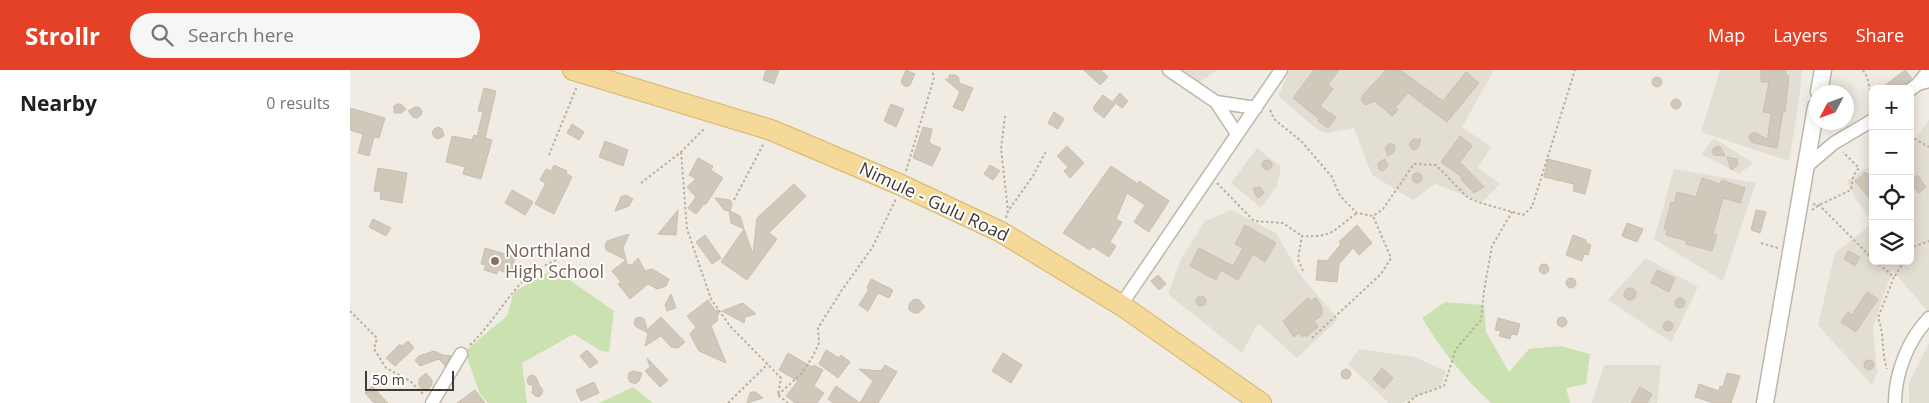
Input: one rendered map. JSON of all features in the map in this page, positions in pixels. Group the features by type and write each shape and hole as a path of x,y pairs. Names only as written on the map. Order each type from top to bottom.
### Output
{"main road":[{"name":"Nimule - Gulu Road","path":"577,71 771,130 901,185 1001,232 1122,305 1260,403"}],"street":[{"path":"1169,70 1216,102 1238,134"},
{"path":"1122,305 1281,70"},
{"path":"1820,85 1823,70"},
{"path":"1919,85 1929,70"},
{"path":"1216,102 1256,108"},
{"path":"1807,166 1834,143 1869,122"},
{"path":"1765,403 1812,130"},
{"path":"1895,396 1909,347 1913,338 1929,318"},
{"path":"432,403 461,354"}],"path":[{"path":"778,395 802,373 813,356 818,343 818,328 872,248 890,213 901,185 934,78 932,70"},
{"path":"1264,96 1274,118 1302,142 1332,177 1340,196 1358,213 1373,216 1383,209 1414,164 1436,165 1468,198 1523,215 1532,207 1575,70"},
{"path":"1863,70 1869,86"},
{"path":"549,155 577,71"},
{"path":"641,183 681,152 719,114"},
{"path":"1005,116 1001,149 1008,211"},
{"path":"734,200 771,130"},
{"path":"1914,138 1929,147"},
{"path":"1796,222 1819,205 1851,190 1853,176 1858,168 1834,143"},
{"path":"1001,232 1008,211 1033,176 1046,151"},
{"path":"681,152 687,229 711,299 730,326 782,378 778,395"},
{"path":"1209,174 1254,221 1283,223 1302,236 1319,237 1338,230 1345,222 1358,213"},
{"path":"1801,202 1819,205 1869,255"},
{"path":"1408,403 1416,396 1444,386 1456,349 1481,320 1492,246 1512,212"},
{"path":"1312,338 1381,274 1391,258 1373,216"},
{"path":"1302,236 1298,260 1303,271"},
{"path":"1914,245 1929,240"},
{"path":"1761,243 1791,251"},
{"path":"461,354 482,333 525,278 558,259"},
{"path":"1880,265 1894,277"},
{"path":"1895,396 1883,357 1883,331 1878,318 1894,277 1902,265"},
{"path":"350,311 376,338 374,349 386,368 410,381 432,403"},
{"path":"728,403 768,364"},
{"path":"778,395 788,403"}],"shaded area":[{"path":"1181,70 1217,70 1198,83"},
{"path":"1290,70 1494,70 1462,127 1491,147 1478,168 1500,184 1482,202 1435,184 1413,200 1372,175 1354,128 1327,133 1319,131 1278,96"},
{"path":"1720,70 1802,70 1789,161 1701,132"},
{"path":"1929,119 1929,313 1893,271 1873,329 1877,373 1872,385 1818,325 1835,253 1869,226 1869,265 1914,265 1914,142"},
{"path":"1714,138 1753,163 1739,174 1701,154"},
{"path":"1257,148 1281,167 1277,186 1261,208 1231,183"},
{"path":"1866,168 1869,168 1869,217 1855,198 1847,181"},
{"path":"1674,169 1756,183 1723,281 1654,239"},
{"path":"1231,210 1276,233 1301,276 1338,319 1297,358 1258,323 1242,353 1168,294 1181,259 1205,221"},
{"path":"1646,258 1698,287 1671,342 1608,300"},
{"path":"1929,343 1929,403 1909,403 1909,383"},
{"path":"1359,349 1414,357 1446,371 1441,386 1401,403 1389,403 1348,364"},
{"path":"1604,365 1661,365 1657,403 1592,403"}],"green space":[{"path":"554,269 614,311 609,352 601,351 574,334 522,363 527,403 488,403 480,394 465,351 507,316 514,292"},
{"path":"1445,302 1484,305 1486,332 1509,372 1529,349 1561,346 1590,354 1586,384 1566,388 1570,403 1491,403 1454,363 1422,318"},
{"path":"633,387 653,403 599,403"}],"building":[{"path":"766,70 779,70 774,84 763,80"},
{"path":"906,70 915,74 910,85 906,87 901,82"},
{"path":"1084,70 1101,70 1108,77 1100,85"},
{"path":"1314,70 1339,70 1328,85 1333,89 1320,106 1336,117 1328,128 1293,98"},
{"path":"1386,70 1400,70 1443,101 1466,72 1479,83 1447,122 1408,93 1395,107 1398,110 1392,116 1375,101 1365,105 1361,100 1363,95"},
{"path":"1761,70 1785,70 1786,75 1789,76 1785,112 1783,111 1777,148 1751,142 1749,136 1754,132 1767,139 1768,136 1771,113 1763,112 1769,82 1761,82"},
{"path":"1905,70 1912,78 1905,85 1885,85"},
{"path":"949,75 956,75 959,78 959,83 973,88 963,111 953,107 960,92 945,79 949,79"},
{"path":"1655,77 1659,77 1662,82 1661,86 1655,87 1652,84 1652,80"},
{"path":"484,88 496,91 485,138 492,140 481,179 463,174 465,167 446,162 452,136 472,140 474,135 477,136 483,112 478,111"},
{"path":"1120,93 1128,101 1122,108 1113,101"},
{"path":"1103,95 1115,104 1104,118 1094,110 1094,106"},
{"path":"1674,99 1678,99 1681,104 1680,108 1674,109 1671,106 1671,102"},
{"path":"401,104 406,109 401,113 394,113 394,106"},
{"path":"891,104 904,109 896,127 884,121"},
{"path":"419,107 422,111 421,115 417,118 413,117 408,111"},
{"path":"350,108 385,118 379,138 374,137 369,156 358,153 363,134 350,130"},
{"path":"1054,112 1064,119 1058,129 1048,123"},
{"path":"572,124 584,132 579,140 567,133"},
{"path":"438,127 442,129 444,136 438,139 432,133"},
{"path":"923,127 932,129 929,143 941,148 932,166 913,158"},
{"path":"1460,136 1472,146 1460,162 1484,187 1474,193 1461,179 1463,178 1441,162"},
{"path":"1413,139 1421,139 1418,148 1414,150 1409,144"},
{"path":"605,141 628,150 623,166 599,157"},
{"path":"1390,143 1395,148 1394,152 1388,156 1385,148"},
{"path":"1067,146 1084,163 1070,178 1064,171 1068,167 1057,156"},
{"path":"1719,146 1725,156 1714,155 1712,151"},
{"path":"1727,157 1737,159 1737,166 1731,170"},
{"path":"698,158 713,166 711,170 723,178 706,204 696,214 688,208 696,197 687,187 696,179 689,175"},
{"path":"1385,159 1388,166 1383,171 1379,169 1378,165 1379,162"},
{"path":"1548,159 1591,170 1585,194 1573,191 1574,184 1544,177"},
{"path":"1265,160 1269,160 1272,165 1271,169 1265,170 1262,167 1262,163"},
{"path":"554,165 567,171 566,173 572,177 554,214 535,204 546,183 540,180 546,169 551,171"},
{"path":"990,165 1000,171 993,180 984,174"},
{"path":"1111,166 1138,184 1139,181 1169,201 1149,232 1134,222 1145,205 1127,193 1116,219 1122,222 1110,242 1116,246 1109,257 1092,246 1090,250 1063,233"},
{"path":"378,168 407,173 402,203 380,199 381,192 374,191"},
{"path":"1866,172 1869,176 1869,198 1855,181"},
{"path":"1415,173 1419,173 1422,178 1421,182 1415,183 1412,180 1412,176"},
{"path":"1917,175 1926,187 1919,193 1914,189 1914,178"},
{"path":"1702,178 1720,184 1722,180 1745,188 1740,203 1723,198 1713,234 1717,235 1712,251 1686,244 1687,241 1666,235 1667,230 1664,229 1671,202 1674,203 1677,192 1696,197"},
{"path":"794,184 806,196 769,233 777,239 747,280 721,262 744,229 753,254 757,218"},
{"path":"1260,187 1264,193 1259,198 1256,196 1253,188"},
{"path":"512,190 533,202 525,215 505,203"},
{"path":"626,195 633,199 629,206 615,211 621,197"},
{"path":"715,198 730,200 732,204 730,211 740,216 744,229 731,223 729,211 724,210"},
{"path":"678,210 676,235 658,234"},
{"path":"1756,210 1766,212 1760,233 1751,230"},
{"path":"373,219 391,228 386,236 369,227"},
{"path":"1627,223 1643,229 1637,242 1622,236"},
{"path":"1245,225 1276,243 1265,262 1253,254 1238,280 1221,270 1216,280 1190,266 1199,248 1233,266 1243,248 1235,244"},
{"path":"1357,225 1372,243 1359,255 1353,248 1339,264 1337,282 1316,280 1318,260 1327,261 1341,244 1339,242"},
{"path":"629,234 623,248 626,260 606,250 605,245 607,241"},
{"path":"705,235 721,258 712,264 696,242"},
{"path":"1573,235 1586,240 1585,242 1591,245 1588,255 1584,254 1582,261 1566,255"},
{"path":"485,248 515,257 511,274 498,270 497,274 484,270 486,265 481,264"},
{"path":"1848,251 1860,257 1855,266 1844,259"},
{"path":"638,258 645,271 652,269 669,279 666,286 657,289 648,284 630,299 618,284 621,282 612,271 626,260 627,264 632,265"},
{"path":"1542,264 1546,264 1549,269 1548,273 1542,274 1539,271 1539,267"},
{"path":"1657,270 1675,278 1669,292 1651,283"},
{"path":"1158,275 1166,284 1159,290 1151,281"},
{"path":"1569,278 1573,278 1576,283 1575,287 1569,288 1566,285 1566,281"},
{"path":"871,279 893,290 889,298 878,293 868,311 859,305 869,289 867,288"},
{"path":"1630,288 1636,294 1630,300 1624,294"},
{"path":"1867,292 1878,299 1856,332 1841,322 1848,312 1852,315"},
{"path":"671,294 676,308 667,311 665,305"},
{"path":"1199,296 1203,296 1206,301 1205,305 1199,306 1196,303 1196,299"},
{"path":"1308,298 1311,301 1316,298 1322,307 1322,315 1314,321 1318,327 1306,337 1304,335 1302,337 1299,333 1294,337 1283,321"},
{"path":"1678,298 1682,298 1685,303 1684,307 1678,308 1675,305 1675,301"},
{"path":"914,299 919,300 925,307 918,313 909,310 909,304"},
{"path":"708,300 716,311 719,310 717,321 711,326 726,363 699,351 690,334 696,327 687,316"},
{"path":"743,303 756,314 745,317 744,323 722,311"},
{"path":"661,317 685,342 678,348 671,347 661,336 645,346 648,333 635,326 634,322 636,318 644,319 648,332 649,328"},
{"path":"1560,317 1564,317 1567,322 1566,326 1560,327 1557,324 1557,320"},
{"path":"1498,318 1520,324 1517,335 1511,334 1510,339 1499,336 1501,331 1495,330"},
{"path":"1666,321 1670,321 1673,326 1672,330 1666,331 1663,328 1663,324"},
{"path":"408,341 414,348 395,366 386,358 400,344 402,346"},
{"path":"587,350 598,362 590,368 580,356"},
{"path":"826,350 839,358 841,355 850,362 838,378 819,364"},
{"path":"434,351 451,356 445,366 439,359 420,366 415,360 419,356"},
{"path":"788,353 812,367 814,365 823,370 814,386 824,393 817,403 795,403 786,396 798,381 779,370"},
{"path":"1003,353 1022,365 1011,383 992,371"},
{"path":"647,358 668,380 660,387 645,371 650,367"},
{"path":"1867,360 1871,360 1874,365 1873,369 1867,370 1864,367 1864,363"},
{"path":"885,365 897,372 878,403 860,403 873,381 859,369 881,371"},
{"path":"1382,368 1393,378 1384,389 1373,379"},
{"path":"1344,369 1348,369 1351,374 1350,378 1344,379 1341,376 1341,372"},
{"path":"633,371 642,373 639,381 635,384 630,382 628,378 629,373"},
{"path":"426,373 432,380 432,385 428,389 422,389 419,385 419,379"},
{"path":"1727,373 1740,376 1731,403 1714,403 1695,397 1699,384 1719,391 1720,386 1723,387"},
{"path":"533,375 543,390 539,397 532,393 533,386 528,384 529,376"},
{"path":"594,382 599,393 581,401 576,390"},
{"path":"372,386 388,403 374,403 365,393"},
{"path":"836,386 860,403 833,403 828,399"},
{"path":"1640,387 1652,394 1647,403 1631,403"},
{"path":"475,390 485,403 457,403"},
{"path":"756,392 763,398 747,403 750,393"}],"place":[{"name":"Northland High School","path":"495,261"}]}
